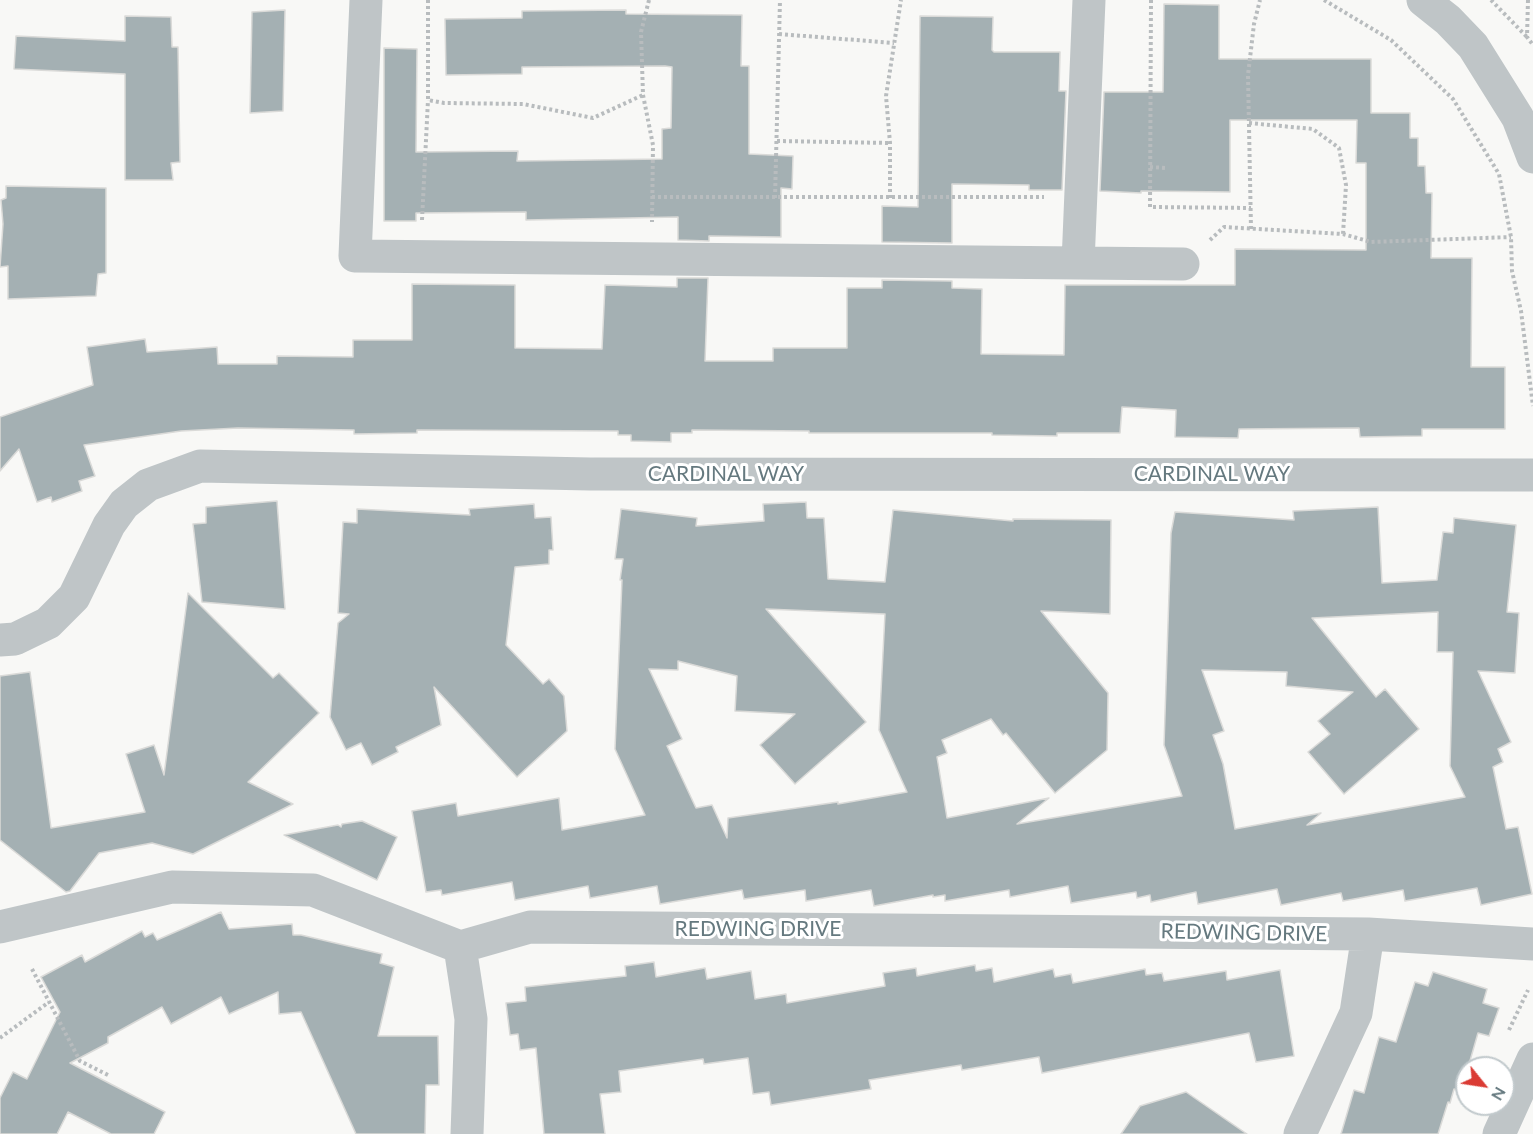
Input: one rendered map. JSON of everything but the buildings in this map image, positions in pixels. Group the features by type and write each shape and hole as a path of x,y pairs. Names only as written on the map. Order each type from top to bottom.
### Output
{"street":[{"path":"366,0 355,256 1183,264"},
{"path":"1078,263 1089,0"},
{"path":"1423,0 1448,20 1473,46 1518,118 1533,157"},
{"name":"CARDINAL WAY","path":"0,640 15,639 48,623 74,597 109,525 124,504 148,485 200,466 590,474 1533,475"},
{"path":"0,927 172,886 313,890 460,947 471,1019 467,1134"},
{"name":"REDWING DRIVE","path":"460,947 530,927 1368,934 1533,944"},
{"path":"1300,1134 1356,1013 1368,934"},
{"path":"1499,1134 1533,1059"}],"path":[{"path":"422,228 428,100 428,0"},
{"path":"650,0 641,32 643,95 653,145 652,228"},
{"path":"775,198 780,0"},
{"path":"890,198 890,143 886,96 900,0"},
{"path":"1151,0 1150,207 1251,208"},
{"path":"1251,229 1248,75 1254,24 1260,0"},
{"path":"1324,0 1391,40 1453,99 1499,174 1511,237 1512,271 1521,311 1533,406"},
{"path":"1491,0 1533,45"},
{"path":"1527,37 1528,0"},
{"path":"779,34 894,43"},
{"path":"428,100 444,103 524,104 594,118 643,95"},
{"path":"1249,123 1313,129 1339,148 1346,185 1344,234"},
{"path":"777,141 890,143"},
{"path":"1149,167 1167,168"},
{"path":"652,197 1081,197"},
{"path":"1183,264 1224,227 1344,234 1371,242 1511,237"},
{"path":"32,969 80,1062 108,1075"},
{"path":"0,1038 49,1002"}]}
